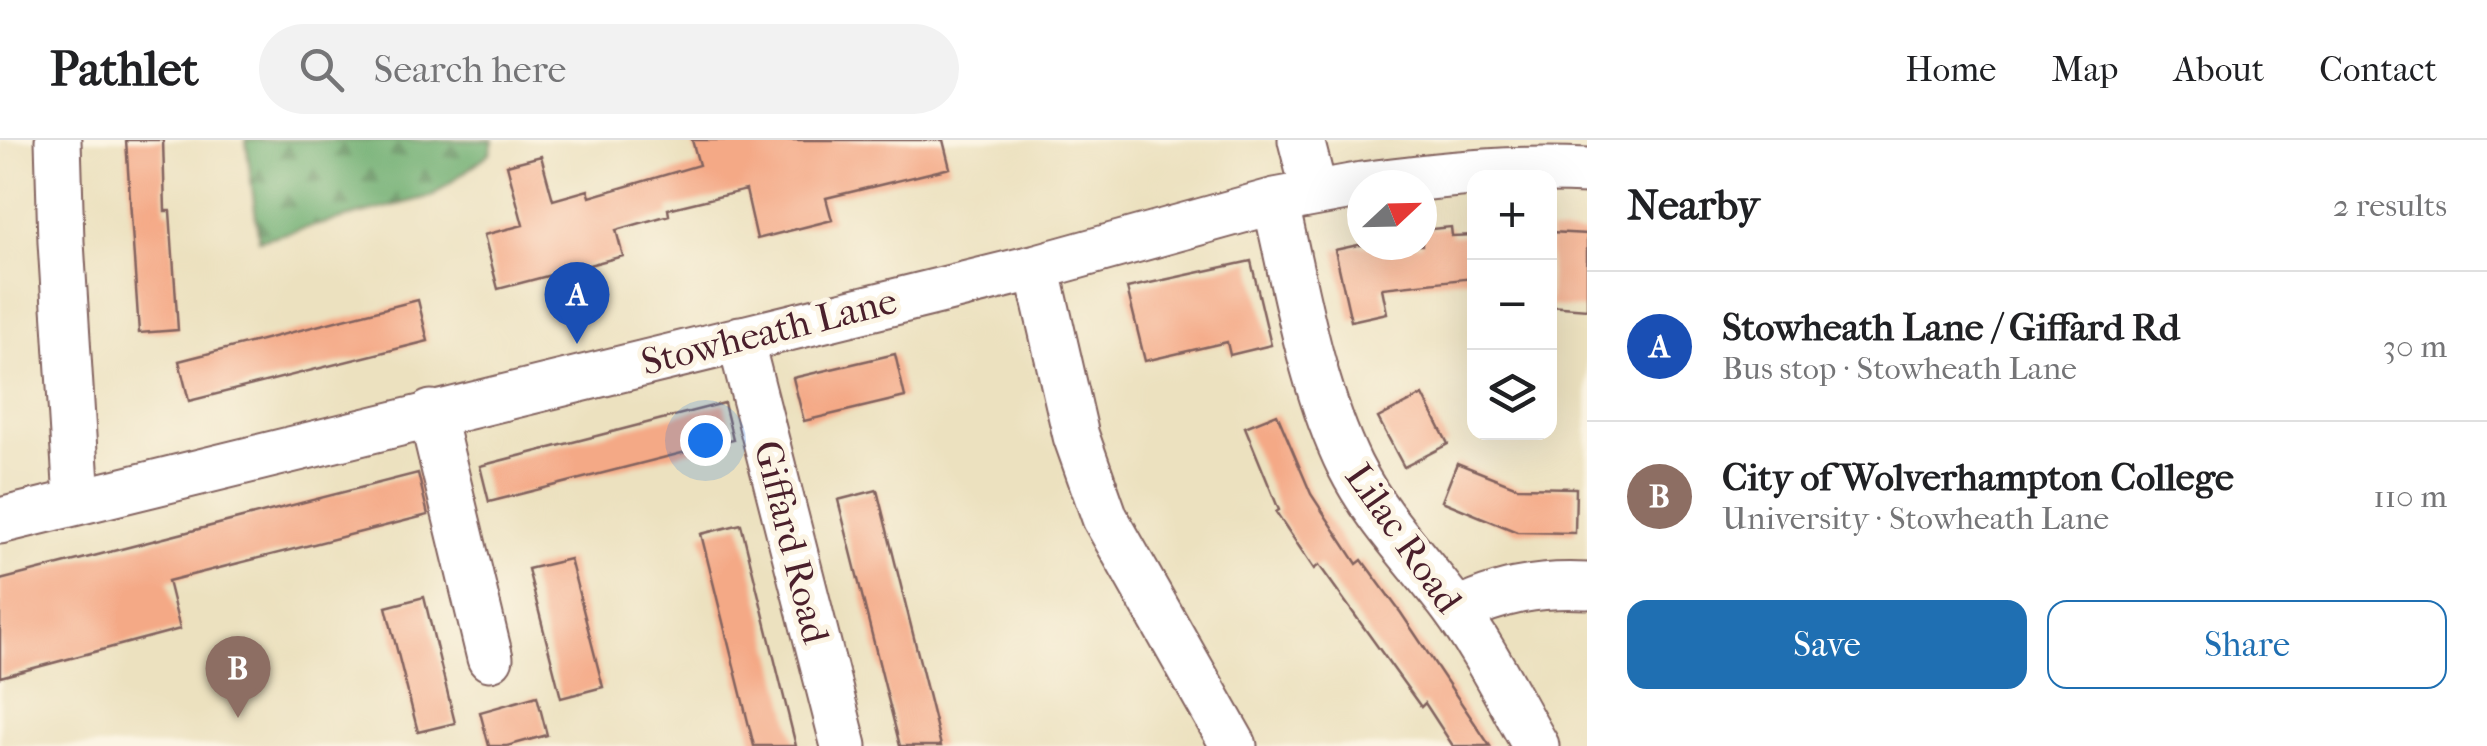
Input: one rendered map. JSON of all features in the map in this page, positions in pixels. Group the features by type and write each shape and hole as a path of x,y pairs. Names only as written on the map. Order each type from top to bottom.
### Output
{"street":[{"path":"58,140 77,500"},
{"name":"Lilac Road","path":"1301,140 1294,196 1318,377 1338,439 1370,499 1456,612 1536,746"},
{"name":"Stowheath Lane","path":"1437,175 1587,171"},
{"name":"Stowheath Lane","path":"0,521 1037,266 1294,196 1347,187"},
{"path":"1037,266 1076,436 1105,518 1234,746"},
{"name":"Giffard Road","path":"740,339 844,746"},
{"path":"431,413 490,658"},
{"path":"1456,612 1484,598 1528,586 1587,586"}],"green space":[{"path":"246,140 493,140 490,153 432,196 259,240"}],"building":[{"path":"126,140 163,140 165,211 170,211 178,330 139,333"},
{"path":"692,140 943,140 950,168 826,198 832,220 757,239 746,190 668,209 669,215 616,230 623,256 498,289 484,235 523,225 507,165 541,156 553,200 588,190 590,197 699,165"},
{"path":"1451,227 1452,236 1467,235 1467,279 1382,288 1387,313 1351,321 1335,250 1347,247 1347,260 1437,260 1437,228"},
{"path":"1557,232 1587,234 1587,309 1557,307"},
{"path":"1251,261 1271,345 1230,355 1227,342 1145,361 1127,288"},
{"path":"418,300 428,341 189,401 179,361"},
{"path":"895,354 905,397 804,421 793,378"},
{"path":"1423,395 1448,444 1404,467 1378,418"},
{"path":"724,403 733,440 489,502 480,466"},
{"path":"1277,414 1311,494 1357,564 1362,560 1401,613 1490,746 1453,746 1425,703 1421,707 1319,565 1314,569 1276,512 1279,510 1245,427"},
{"path":"1457,463 1517,487 1576,488 1575,533 1517,532 1442,501"},
{"path":"418,473 428,515 168,581 180,629 0,677 0,580"},
{"path":"877,490 941,746 900,746 838,500"},
{"path":"741,524 796,746 754,746 701,534"},
{"path":"570,559 603,687 561,698 528,569"},
{"path":"424,597 455,723 418,732 386,607"},
{"path":"537,696 547,735 507,746 489,746 480,712"}],"place":[{"name":"Stowheath Lane / Giffard Rd","path":"577,344"},
{"name":"City of Wolverhampton College","path":"238,718"}]}
